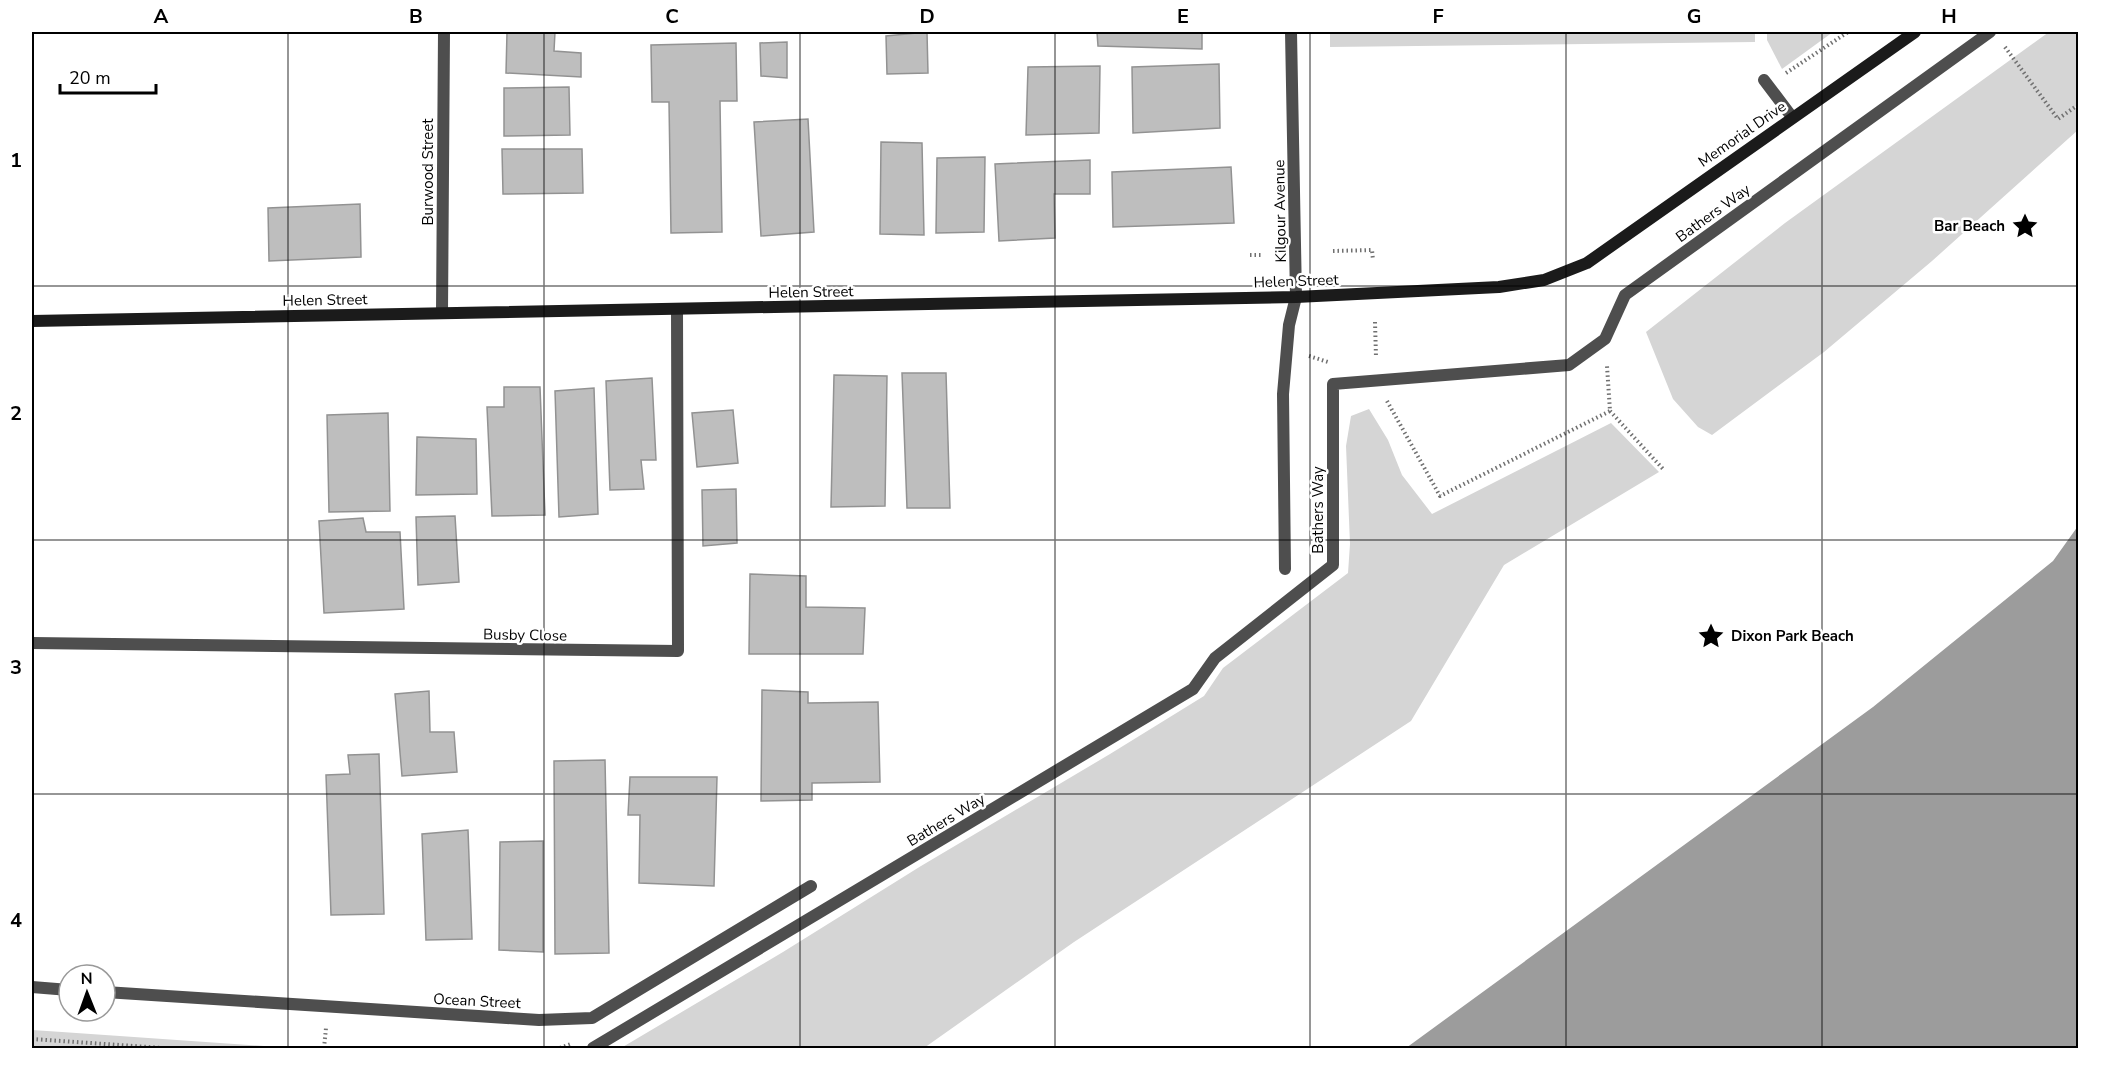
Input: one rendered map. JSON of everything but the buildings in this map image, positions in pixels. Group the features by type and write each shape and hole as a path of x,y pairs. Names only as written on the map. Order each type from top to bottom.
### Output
{"main road":[{"name":"Memorial Drive","path":"1587,263 1915,32"},
{"name":"Helen Street","path":"32,321 1296,297 1499,287 1544,279 1587,263"}],"street":[{"name":"Burwood Street","path":"442,312 444,32"},
{"name":"Kilgour Avenue","path":"1285,570 1282,394 1288,325 1296,297 1291,32"},
{"name":"Bathers Way","path":"593,1048 1193,689 1215,658 1333,566 1334,384 1569,365 1605,339 1625,295 1990,32"},
{"path":"1766,82 1792,117"},
{"name":"Busby Close","path":"32,643 678,651 677,310"},
{"name":"Ocean Street","path":"117,993 527,1019 592,1018 811,886"},
{"path":"32,987 57,989"}],"path":[{"path":"1766,82 1848,32"},
{"path":"2000,40 2058,119 2075,107"},
{"path":"1332,251 1372,250 1373,260"},
{"path":"1250,255 1262,255"},
{"path":"1375,322 1376,380 1440,496 1610,411"},
{"path":"1605,339 1610,411 1663,469"},
{"path":"32,1039 163,1048"}],"shaded area":[{"path":"1330,32 1755,32 1755,42 1330,47"},
{"path":"1767,32 1833,32 1782,69 1767,40"},
{"path":"2049,32 2078,32 2078,104 2075,107 2078,113 2078,130 1932,261 1824,352 1712,435 1698,427 1673,399 1646,332 1785,223"},
{"path":"1369,409 1388,440 1402,475 1432,514 1611,423 1659,472 1504,565 1411,721 1074,942 924,1048 621,1048 1204,696 1223,668 1348,573 1350,544 1346,446 1351,416"},
{"path":"2078,526 2078,1048 1406,1048 1873,707 2053,561"},
{"path":"32,1030 62,1032 292,1048 32,1048"}],"place":[{"name":"Bar Beach","path":"2025,226"},
{"name":"Dixon Park Beach","path":"1711,636"}]}
